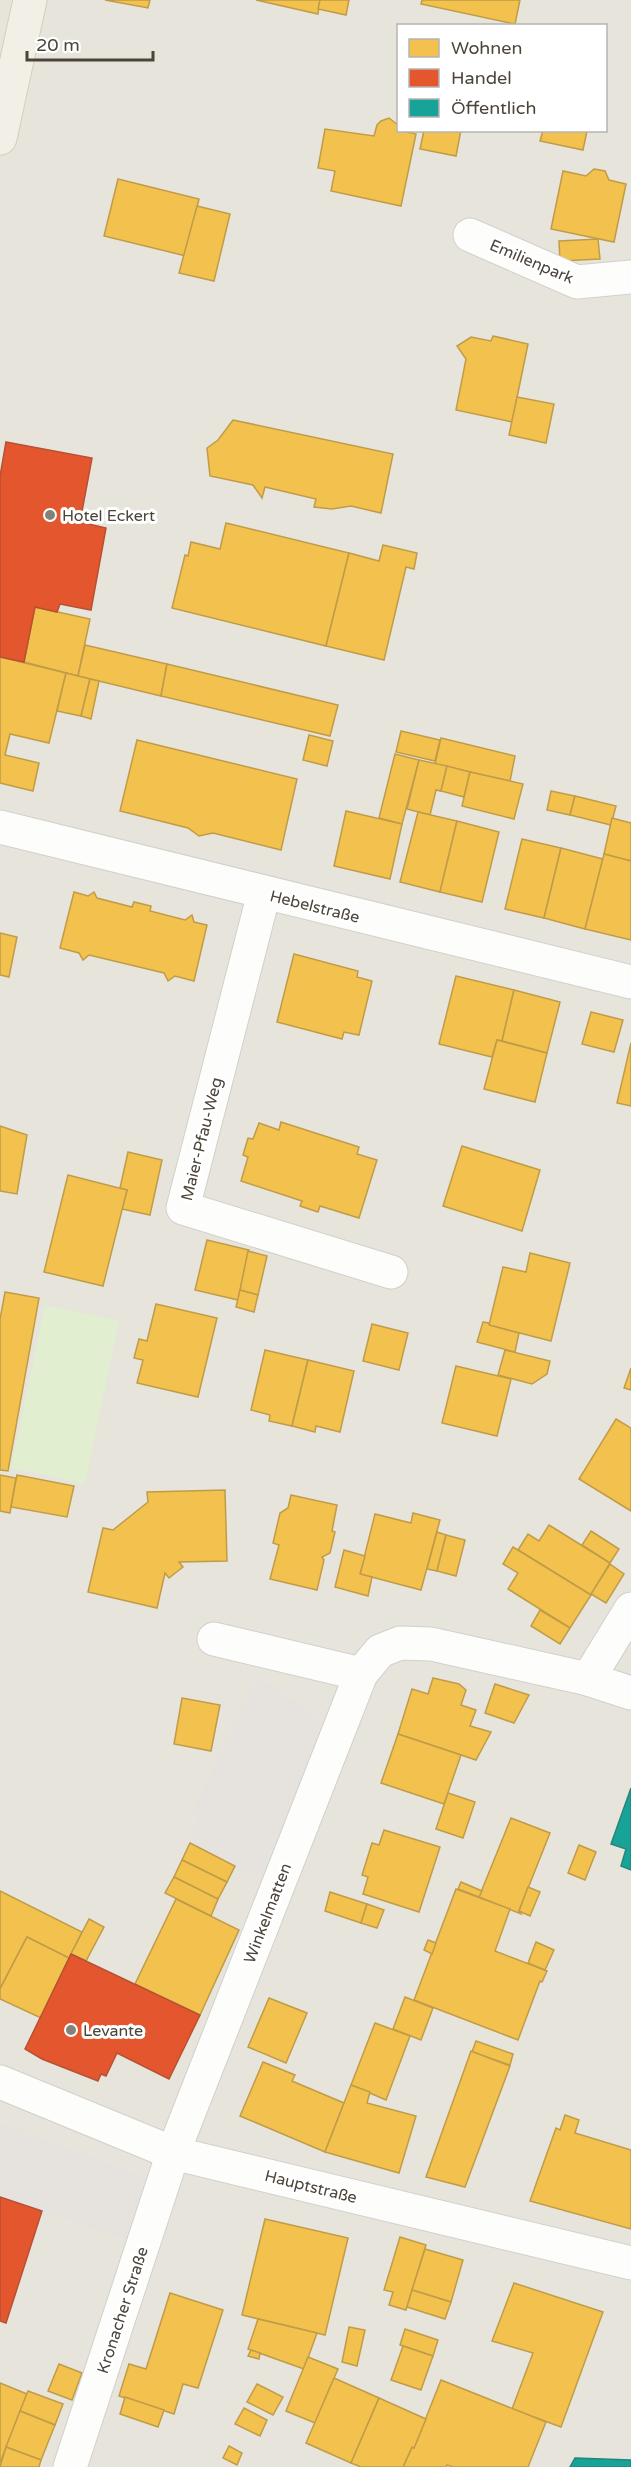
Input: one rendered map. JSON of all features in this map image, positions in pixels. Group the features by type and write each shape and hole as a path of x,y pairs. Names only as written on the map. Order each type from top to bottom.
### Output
{"main road":[{"path":"0,138 9,52 30,0"}],"street":[{"name":"Emilienpark","path":"470,235 577,282 631,277"},
{"name":"Hebelstraße","path":"0,827 631,982"},
{"name":"Maier-Pfau-Weg","path":"264,893 183,1208 391,1272"},
{"path":"588,1679 631,1609"},
{"path":"214,1640 361,1674"},
{"name":"Winkelmatten","path":"173,2153 361,1674 380,1651 400,1643 431,1644 588,1679 631,1693"},
{"name":"Hauptstraße","path":"0,2082 173,2153 631,2263"},
{"name":"Kronacher Straße","path":"70,2467 173,2153"}],"shaded area":[{"path":"0,0 631,0 631,2467 0,2467"},
{"path":"256,1680 267,1682 318,1718 322,1731 260,1878 187,1843 199,1815 192,1811"},
{"path":"0,2123 148,2178 127,2240 0,2197"}],"green space":[{"path":"45,1305 119,1321 85,1484 11,1468"}],"building: Wohnen":[{"path":"105,0 150,0 148,8"},
{"path":"256,0 320,0 318,14"},
{"path":"320,0 349,0 346,15 318,9"},
{"path":"422,0 520,0 515,24 421,4"},
{"path":"389,118 397,124 397,132 416,134 401,206 331,191 335,171 318,168 325,129 374,136 377,125"},
{"path":"424,132 461,132 456,156 420,149"},
{"path":"542,132 587,132 583,150 540,141"},
{"path":"594,169 605,171 609,180 626,184 614,242 551,229 563,171 586,176"},
{"path":"118,179 199,199 186,256 104,236"},
{"path":"197,206 230,214 214,281 179,273"},
{"path":"598,239 600,259 560,261 559,241"},
{"path":"493,336 528,344 512,422 456,410 466,359 457,346 471,337 491,341"},
{"path":"517,397 554,404 546,443 509,435"},
{"path":"233,420 393,454 381,513 351,506 332,509 314,507 316,499 265,487 262,498 253,485 210,476 207,448 218,440"},
{"path":"226,523 349,553 326,646 172,608 185,555 188,556 191,542 220,549"},
{"path":"383,545 417,553 414,569 406,567 384,660 326,646 349,553 379,561"},
{"path":"35,607 90,619 78,676 24,662"},
{"path":"85,645 167,664 161,696 78,676"},
{"path":"0,657 66,673 49,743 10,734 5,755 39,763 33,791 0,783"},
{"path":"167,664 338,705 330,736 161,696"},
{"path":"66,673 90,679 81,716 57,711"},
{"path":"90,679 99,681 91,719 81,716"},
{"path":"401,731 440,740 435,761 396,752"},
{"path":"309,735 333,741 327,766 303,760"},
{"path":"441,738 515,756 510,781 435,764"},
{"path":"137,740 297,779 281,850 213,833 199,836 188,828 120,811"},
{"path":"395,754 419,760 402,824 379,818"},
{"path":"419,760 447,766 441,791 436,790 430,815 407,809"},
{"path":"447,766 470,772 464,797 441,791"},
{"path":"470,772 523,784 514,819 462,806"},
{"path":"551,791 575,796 570,815 547,810"},
{"path":"575,796 616,806 611,825 570,815"},
{"path":"346,811 402,824 390,879 334,866"},
{"path":"418,812 457,821 440,892 400,882"},
{"path":"612,818 631,823 631,861 604,854"},
{"path":"457,821 499,832 482,902 440,892"},
{"path":"522,839 561,848 544,918 505,909"},
{"path":"561,848 603,859 585,929 544,918"},
{"path":"604,854 631,861 631,940 585,929"},
{"path":"74,892 88,896 94,892 97,898 132,907 134,902 151,906 150,911 185,920 192,915 194,922 207,925 194,981 175,976 168,981 164,973 89,955 83,960 79,953 60,948"},
{"path":"0,933 17,937 9,977 0,975"},
{"path":"294,954 358,971 357,977 372,981 359,1035 344,1032 342,1039 277,1022"},
{"path":"456,976 514,990 502,1041 497,1040 492,1057 439,1044"},
{"path":"514,990 560,1002 547,1053 502,1041"},
{"path":"591,1012 623,1020 614,1052 582,1044"},
{"path":"497,1040 547,1053 535,1102 484,1089"},
{"path":"631,1043 631,1106 617,1103"},
{"path":"281,1122 359,1147 357,1154 377,1160 359,1218 320,1206 318,1212 300,1206 302,1201 241,1181 248,1157 243,1155 248,1138 253,1139 259,1123 279,1130"},
{"path":"0,1126 27,1135 17,1194 0,1191"},
{"path":"462,1146 540,1170 522,1231 443,1206"},
{"path":"128,1152 162,1160 150,1215 122,1209 127,1190 120,1188"},
{"path":"68,1175 127,1190 103,1286 44,1272"},
{"path":"207,1240 249,1250 238,1300 195,1290"},
{"path":"248,1251 267,1256 258,1295 240,1290"},
{"path":"530,1253 570,1263 551,1341 489,1325 503,1267 526,1272"},
{"path":"240,1290 258,1295 254,1312 236,1307"},
{"path":"5,1292 39,1298 8,1471 0,1470 0,1319"},
{"path":"156,1304 217,1318 198,1397 137,1383 143,1360 134,1358 139,1339 147,1341"},
{"path":"483,1322 519,1333 515,1352 477,1342"},
{"path":"372,1324 408,1333 399,1370 363,1361"},
{"path":"265,1350 308,1360 292,1426 269,1421 270,1415 251,1410"},
{"path":"505,1350 550,1361 547,1374 532,1384 498,1375"},
{"path":"308,1360 354,1371 340,1432 316,1426 315,1432 292,1426"},
{"path":"456,1366 511,1379 497,1436 442,1423"},
{"path":"631,1368 631,1390 624,1388"},
{"path":"616,1419 631,1428 631,1511 579,1479"},
{"path":"0,1475 16,1478 10,1513 0,1511"},
{"path":"17,1475 74,1486 67,1517 11,1507"},
{"path":"225,1490 227,1561 179,1562 183,1567 169,1578 165,1573 157,1608 88,1592 103,1528 113,1530 148,1502 147,1492"},
{"path":"291,1495 337,1505 332,1531 335,1532 330,1553 322,1557 324,1560 317,1590 270,1579 279,1545 273,1543 280,1513 288,1508"},
{"path":"413,1513 440,1520 421,1590 360,1574 375,1514 411,1523"},
{"path":"549,1525 610,1563 591,1595 518,1550 528,1534 539,1541"},
{"path":"591,1531 619,1549 610,1563 582,1545"},
{"path":"437,1532 446,1535 437,1571 427,1569"},
{"path":"446,1535 465,1540 456,1576 437,1571"},
{"path":"513,1547 591,1595 570,1628 508,1589 518,1573 503,1564"},
{"path":"344,1550 365,1556 360,1574 372,1577 368,1596 335,1587"},
{"path":"610,1564 624,1574 606,1603 591,1594"},
{"path":"540,1610 570,1628 560,1644 531,1626"},
{"path":"433,1678 459,1684 466,1690 461,1705 476,1710 470,1726 491,1732 476,1760 398,1734 412,1689 428,1694"},
{"path":"495,1684 529,1695 514,1723 485,1713"},
{"path":"182,1698 220,1705 211,1751 174,1744"},
{"path":"398,1734 461,1755 444,1804 381,1783"},
{"path":"448,1793 475,1802 463,1838 436,1829"},
{"path":"511,1818 550,1833 519,1911 521,1914 479,1897"},
{"path":"384,1830 440,1847 419,1912 363,1894 368,1877 362,1875 372,1843 379,1845"},
{"path":"190,1843 235,1866 227,1882 182,1860"},
{"path":"579,1845 596,1852 585,1880 568,1873"},
{"path":"182,1860 227,1882 218,1899 174,1877"},
{"path":"174,1877 218,1899 211,1916 165,1893"},
{"path":"461,1882 482,1891 479,1897 458,1889"},
{"path":"528,1887 540,1892 530,1916 519,1911"},
{"path":"456,1889 510,1909 495,1951 547,1971 542,1982 540,1981 518,2040 414,2000"},
{"path":"0,1891 82,1932 69,1958 27,1937 0,1989"},
{"path":"330,1892 367,1904 361,1923 325,1911"},
{"path":"176,1899 239,1930 200,2015 135,1984"},
{"path":"367,1904 384,1910 377,1928 361,1923"},
{"path":"89,1919 104,1927 86,1961 71,1954"},
{"path":"27,1937 69,1958 41,2018 0,1999 0,1989"},
{"path":"428,1940 436,1943 432,1954 424,1950"},
{"path":"536,1942 554,1950 545,1970 528,1963"},
{"path":"405,1997 433,2008 421,2040 393,2029"},
{"path":"269,1998 307,2013 286,2063 248,2047"},
{"path":"375,2023 410,2036 386,2100 351,2085"},
{"path":"476,2041 513,2054 510,2065 472,2052"},
{"path":"471,2051 510,2066 465,2187 426,2177"},
{"path":"263,2062 295,2075 292,2081 344,2103 325,2152 240,2116"},
{"path":"351,2085 370,2092 367,2103 416,2116 399,2173 325,2152"},
{"path":"565,2115 579,2120 575,2133 631,2150 631,2229 530,2201 556,2128 560,2130"},
{"path":"265,2219 348,2238 325,2335 242,2315"},
{"path":"400,2237 426,2245 406,2310 389,2305 393,2292 384,2290"},
{"path":"425,2249 463,2260 451,2302 412,2290"},
{"path":"514,2283 603,2312 561,2427 512,2409 533,2353 492,2341"},
{"path":"412,2290 451,2302 445,2319 407,2307"},
{"path":"170,2293 223,2310 198,2388 183,2384 174,2414 119,2396 129,2364 146,2369"},
{"path":"258,2319 317,2333 304,2369 248,2349"},
{"path":"349,2327 365,2330 357,2366 342,2362"},
{"path":"405,2329 438,2340 433,2356 400,2345"},
{"path":"403,2346 433,2356 421,2390 391,2380"},
{"path":"251,2350 260,2353 259,2359 248,2356"},
{"path":"308,2357 338,2369 315,2423 286,2411"},
{"path":"59,2364 82,2373 72,2400 48,2391"},
{"path":"334,2378 379,2398 351,2463 306,2443"},
{"path":"441,2380 546,2422 528,2467 453,2467 447,2465 446,2467 403,2467 412,2447 414,2448"},
{"path":"0,2383 27,2394 0,2463"},
{"path":"257,2384 283,2397 273,2415 247,2402"},
{"path":"28,2391 63,2404 55,2425 20,2411"},
{"path":"125,2397 164,2410 158,2427 120,2414"},
{"path":"379,2398 426,2419 403,2467 361,2467 351,2463"},
{"path":"244,2408 267,2420 260,2436 235,2424"},
{"path":"20,2411 55,2425 41,2460 6,2447"},
{"path":"229,2446 242,2453 237,2465 223,2458"},
{"path":"6,2447 41,2460 39,2467 0,2467"}],"building: Handel":[{"path":"6,442 92,458 80,522 106,528 91,610 60,604 57,612 35,607 24,662 0,657 0,476"},
{"path":"71,1954 200,2015 169,2079 117,2053 106,2076 101,2074 98,2081 42,2059 25,2049"},
{"path":"0,2197 42,2211 6,2323 0,2321"}],"building: Öffentlich":[{"path":"631,1788 631,1870 621,1866 626,1849 611,1844"},
{"path":"575,2458 631,2460 631,2467 570,2467"}],"place":[{"name":"Hotel Eckert","path":"50,515"},
{"name":"Levante","path":"71,2030"}]}
